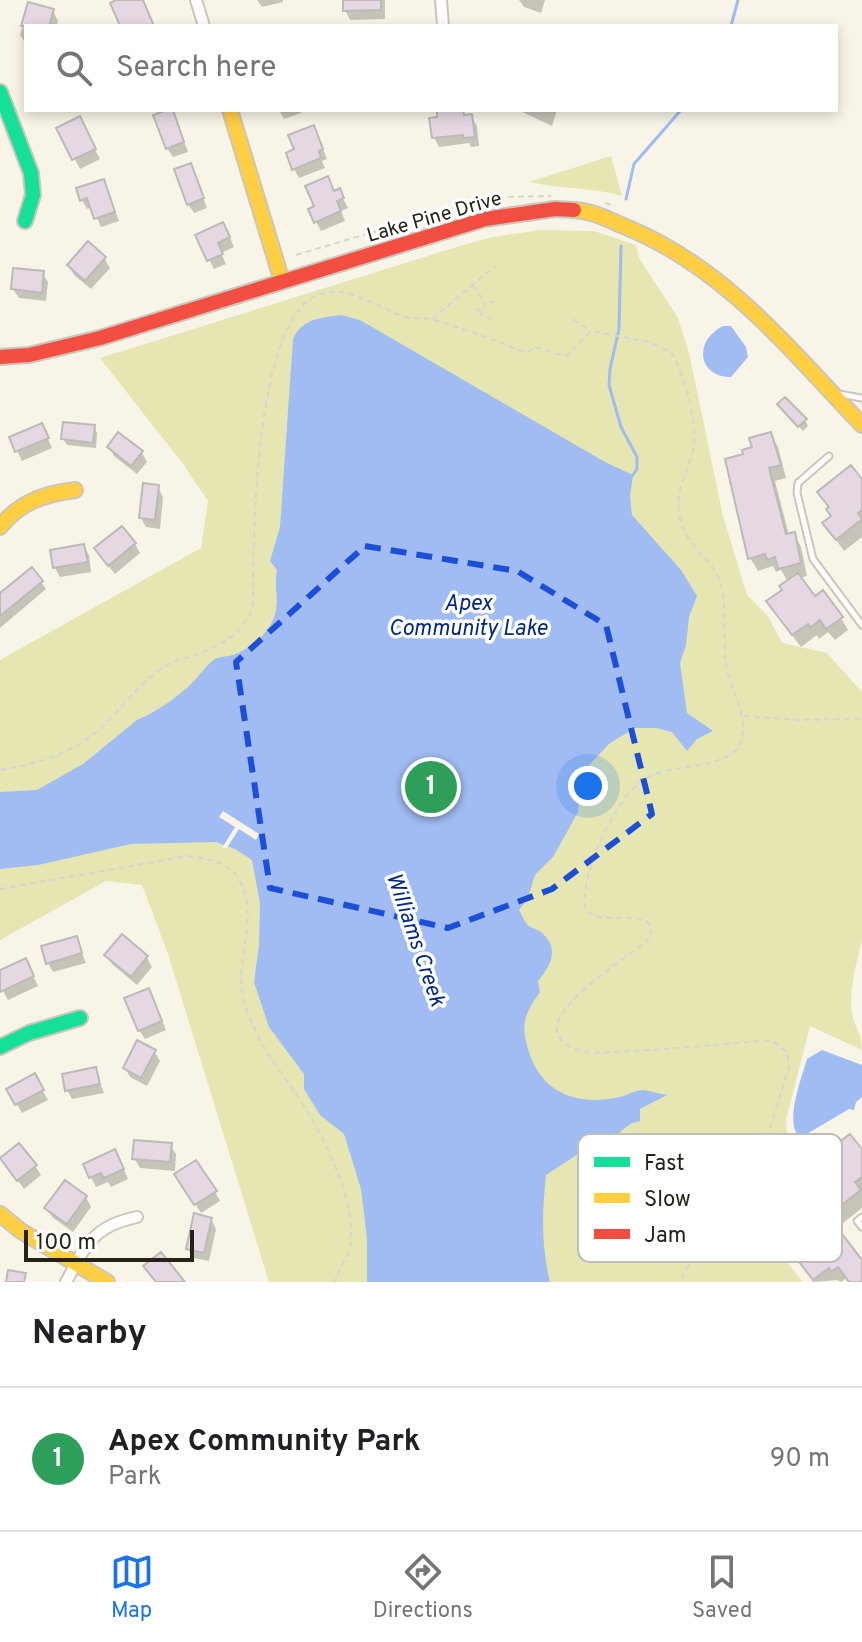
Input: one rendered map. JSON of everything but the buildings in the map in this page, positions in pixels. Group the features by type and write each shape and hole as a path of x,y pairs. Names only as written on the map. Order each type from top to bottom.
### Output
{"main road":[{"path":"0,92 31,173 33,195 25,221"},
{"path":"231,112 282,281"},
{"name":"Lake Pine Drive","path":"0,357 29,355 100,338 485,219 555,209 587,211 643,234 699,265 740,298 862,425"},
{"path":"0,527 9,514 32,499 75,490"},
{"path":"0,1047 29,1033 80,1018"},
{"path":"0,1214 21,1231 107,1282"}],"street":[{"path":"196,0 203,24"},
{"path":"441,0 443,24"},
{"path":"66,1282 90,1241 104,1227 137,1217"}],"lane":[{"path":"831,393 862,398"},
{"path":"829,456 798,483 797,493 813,559 862,625"},
{"path":"862,1217 857,1221 862,1227"}],"path":[{"path":"305,254 307,259"},
{"path":"432,319 495,266"},
{"path":"473,285 485,305"},
{"path":"315,287 318,295"},
{"path":"0,770 53,758 82,744 128,698 170,663 221,645 249,618 253,607 257,494 267,399 284,333 304,302 318,295 343,293 411,318 432,319 479,333 526,353 536,347 568,355 591,331"},
{"path":"479,303 485,305 495,301"},
{"path":"485,305 480,314 491,319"},
{"path":"476,309 482,312"},
{"path":"573,319 599,334 662,347 672,353 676,361 694,423 693,453 683,477 678,507 686,536 720,581 727,671 743,716 744,729 741,744 733,754 708,764 654,773 644,779 614,816 588,873 583,896 585,910 593,916 642,919 652,928 651,935 577,997 562,1015 556,1030 570,1047 592,1053 774,1042 787,1052 789,1067 768,1134"},
{"path":"743,716 800,720 862,719"},
{"path":"0,889 188,856 217,860 231,869 245,895 247,918 241,988 244,1002 265,1052 296,1093 318,1131 347,1203 351,1223 350,1248 335,1282"},
{"path":"680,1282 690,1262"}],"highlighted area":[{"path":"365,546 517,571 606,625 652,814 552,889 448,928 270,888 236,662"}],"green space":[{"path":"611,156 622,196 529,182"},
{"path":"540,230 594,231 636,245 639,258 678,318 689,353 723,516 747,595 768,616 782,643 827,653 862,692 862,941 851,1004 862,1050 810,1026 786,1120 787,1134 578,1134 578,1262 787,1262 803,1282 269,1282 168,954 142,885 106,881 0,940 0,660 201,548 208,501 100,358 492,237"}],"water":[{"name":"Apex Community Lake","path":"341,315 360,320 605,462 633,475 630,496 632,515 681,570 697,596 689,617 686,645 680,663 687,713 713,731 697,739 687,751 672,732 656,728 635,728 610,743 589,765 578,812 553,857 535,875 528,898 519,910 530,927 547,938 552,950 550,963 538,981 540,992 530,1008 524,1029 530,1055 544,1080 565,1094 591,1100 620,1097 643,1090 667,1095 640,1109 640,1121 630,1124 618,1134 578,1134 578,1154 546,1175 543,1228 550,1282 367,1282 367,1238 361,1189 344,1134 320,1115 304,1089 304,1074 269,1027 254,982 260,903 252,860 216,842 131,844 38,865 0,869 0,792 37,790 83,764 137,720 177,696 215,659 250,647 271,624 277,603 277,570 270,561 280,527 293,339 302,327 319,318"},
{"path":"723,326 731,326 746,347 748,357 731,377 712,371 703,358 707,341"},
{"path":"822,1050 862,1065 862,1097 856,1102 854,1110 849,1109 807,1134 797,1134 794,1112 807,1059"}],"pier":[{"path":"223,811 259,834 256,840 239,829 227,848 222,848 235,827 219,817"}],"waterway":[{"name":"Williams Creek","path":"732,24 738,0"},
{"name":"Williams Creek","path":"626,199 634,164 679,112"},
{"name":"Williams Creek","path":"621,246 619,329 609,385 621,427 637,457 637,469 632,476"}],"traffic: fast":[{"path":"0,92 31,173 33,195 25,221"},
{"path":"0,1047 29,1033 80,1018"}],"traffic: slow":[{"path":"231,112 282,281"},
{"path":"574,210 594,214 626,227 662,244 695,265 754,313 862,425"},
{"path":"0,527 24,505 75,490"},
{"path":"0,1214 21,1231 107,1282"}],"traffic: jam":[{"path":"0,357 29,355 100,338 485,219 555,209 574,210"}],"place":[{"name":"Apex Community Park","path":"431,787"}]}
